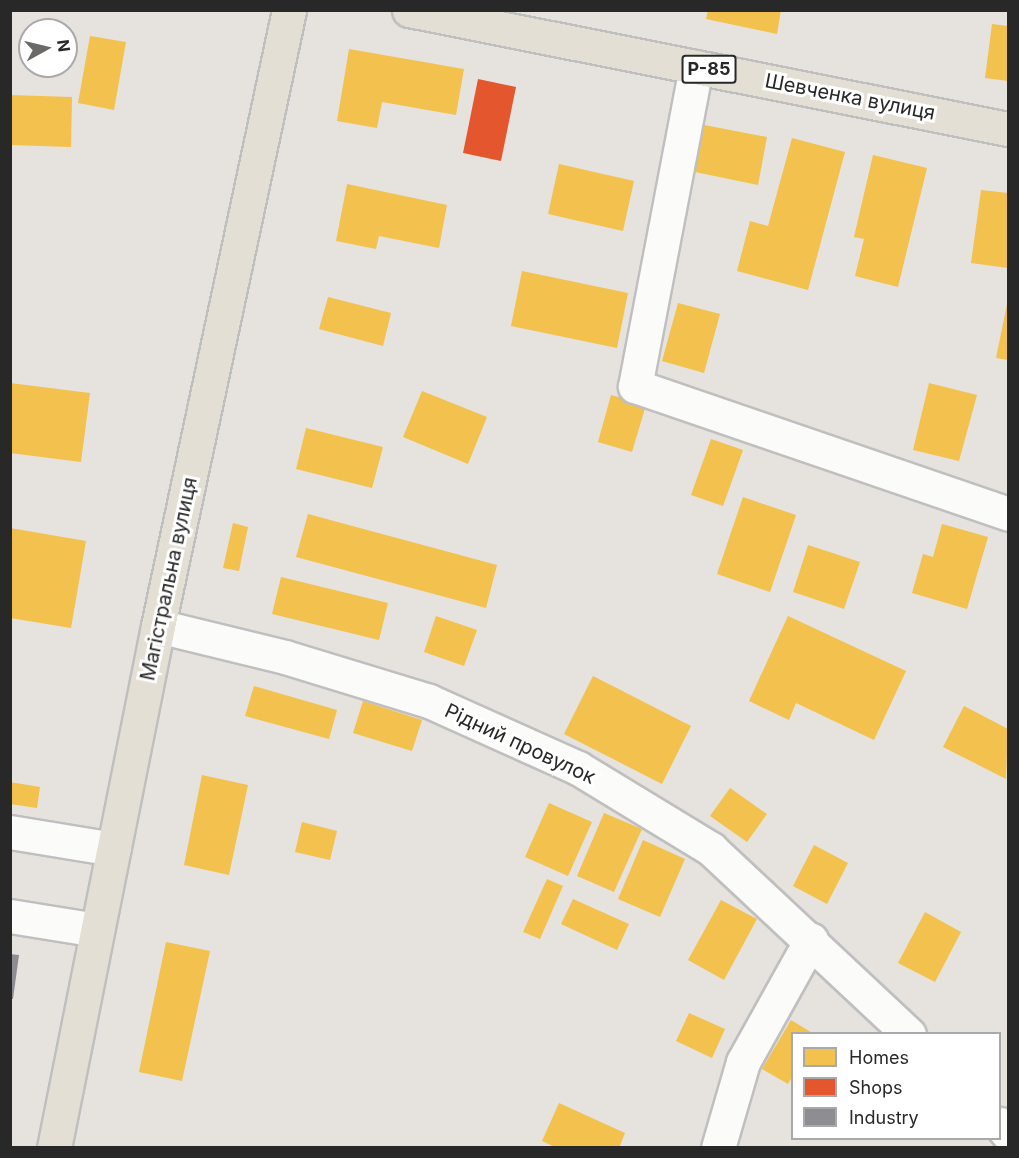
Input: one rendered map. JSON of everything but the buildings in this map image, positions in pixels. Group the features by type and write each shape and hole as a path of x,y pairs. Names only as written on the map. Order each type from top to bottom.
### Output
{"main road":[{"name":"Магістральна вулиця","path":"54,1148 158,626 289,10"},
{"name":"Шевченка вулиця","path":"410,10 1008,129"}],"street":[{"path":"696,67 634,386 1008,514"},
{"name":"Рідний провулок","path":"158,626 285,657 429,702 578,768 711,849 907,1032"},
{"path":"10,832 114,849"},
{"path":"10,916 97,930"},
{"path":"718,1148 743,1062 811,940"}]}
